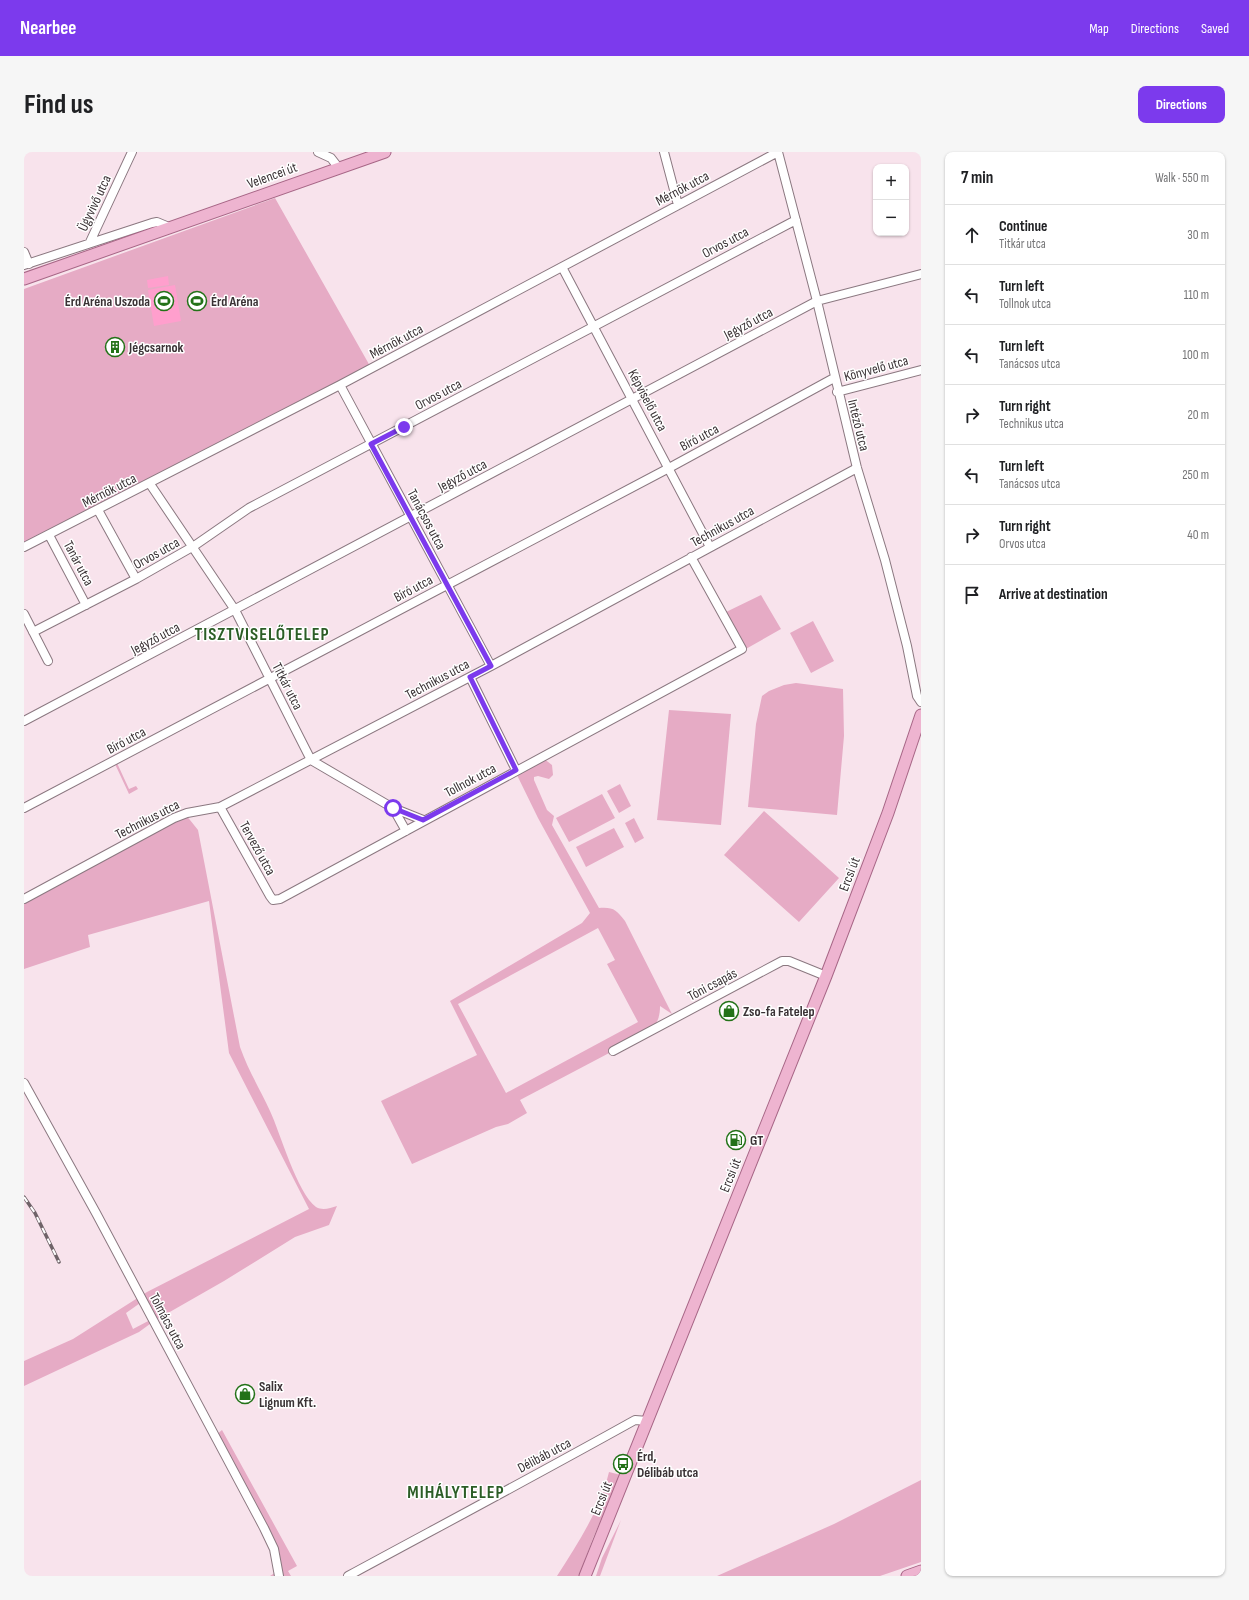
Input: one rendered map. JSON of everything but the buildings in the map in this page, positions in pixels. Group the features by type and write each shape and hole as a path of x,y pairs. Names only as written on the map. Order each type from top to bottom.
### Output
{"main road":[{"name":"Velencei út","path":"24,280 169,227 385,152"},
{"name":"Ercsi út","path":"585,1576 826,976 888,814 920,722"},
{"path":"907,1576 921,1571"}],"street":[{"name":"Ügyvivő utca","path":"90,242 132,152"},
{"path":"318,152 331,158 338,168"},
{"path":"664,152 678,205"},
{"name":"Mérnök utca","path":"24,547 150,484 340,385 778,152"},
{"name":"Intéző utca","path":"778,152 817,301 837,392 856,468 887,568 907,646 916,691 921,702"},
{"name":"Orvos utca","path":"33,632 136,579 194,546 249,508 593,325 796,220"},
{"path":"24,252 26,265 152,222 161,222 169,227"},
{"name":"Képviselő utca","path":"562,267 710,547"},
{"name":"Jegyző utca","path":"24,721 817,301 921,274"},
{"name":"Könyvelő utca","path":"837,392 921,370"},
{"name":"Bíró utca","path":"24,808 669,468 834,378"},
{"name":"Tanácsos utca","path":"340,385 491,666"},
{"name":"Technikus utca","path":"24,899 174,818 186,813 220,807 312,760 491,666 856,468"},
{"name":"Titkár utca","path":"150,484 194,546 235,610 312,760"},
{"path":"98,510 136,579"},
{"name":"Tanár utca","path":"49,534 86,605"},
{"name":"Tollnok utca","path":"274,900 280,899 406,831 423,820 742,649 691,557"},
{"path":"24,614 48,661"},
{"path":"470,677 516,770"},
{"path":"312,760 393,808 423,820"},
{"name":"Tervező utca","path":"220,807 270,896 274,900"},
{"path":"393,808 406,831"},
{"name":"Tóni csapás","path":"613,1051 782,961 789,961 826,976"},
{"name":"Tolmács utca","path":"24,1083 96,1213 264,1528 276,1558 279,1576"},
{"name":"Délibáb utca","path":"348,1576 435,1530 500,1493 543,1472 557,1462 635,1420 648,1421"}],"shaded area":[{"path":"275,198 370,366 24,543 24,289"},
{"path":"168,276 169,285 148,288 147,280"},
{"path":"175,285 181,321 154,326 148,290"},
{"path":"761,595 781,629 744,650 724,613"},
{"path":"813,621 834,661 811,673 790,633"},
{"path":"796,683 843,689 844,736 837,815 748,807 756,724 762,696 769,691 784,685"},
{"path":"669,710 731,714 721,825 657,820"},
{"path":"543,758 552,765 553,775 549,779 538,776 534,777 534,780 547,810 554,816 552,825 599,908 614,910 625,921 672,1014 660,1006 658,1020 649,1032 520,1100 527,1113 508,1124 496,1127 412,1164 381,1101 477,1055 450,1001 582,923 590,913 538,818 516,773","holes":["598,928 615,960 607,964 638,1022 506,1093 458,1004"]},
{"path":"117,763 129,789 136,786 138,789 129,794 115,764"},
{"path":"620,784 631,806 619,813 607,791"},
{"path":"602,794 615,818 569,842 556,818"},
{"path":"764,811 839,878 799,922 724,855"},
{"path":"186,815 198,830 240,1047 243,1055 270,1111 302,1189 309,1200 316,1207 324,1209 337,1206 329,1225 295,1237 224,1281 154,1321 139,1332 24,1386 24,1361 73,1339 147,1292 309,1209 229,1053 209,901 88,935 90,947 24,969 24,902","holes":["143,1301 152,1319 133,1329 126,1313"]},
{"path":"634,818 644,838 635,843 625,823"},
{"path":"614,828 624,847 586,867 576,847"},
{"path":"222,1430 297,1566 288,1571 291,1576 270,1576 279,1570 276,1558 215,1436"},
{"path":"609,1472 621,1475 593,1538 579,1576 557,1576 588,1526 600,1500"},
{"path":"921,1480 921,1562 880,1576 717,1576 834,1524"},
{"path":"621,1520 600,1576 596,1576 602,1558"}],"railway":[{"path":"24,1197 35,1213 59,1262"}],"place":[{"name":"Érd Aréna Uszoda","path":"164,301"},
{"name":"Érd Aréna","path":"197,301"},
{"name":"Jégcsarnok","path":"115,347"},
{"name":"Zso-fa Fatelep","path":"729,1011"},
{"name":"GT","path":"736,1140"},
{"name":"Salix Lignum Kft.","path":"245,1394"},
{"name":"Érd, Délibáb utca","path":"623,1464"}],"district":[{"name":"TISZTVISELŐTELEP","path":"262,634"},
{"name":"MIHÁLYTELEP","path":"456,1492"}],"route":[{"path":"393,808 423,820 516,770 470,677 491,666 371,444 404,427"}]}
